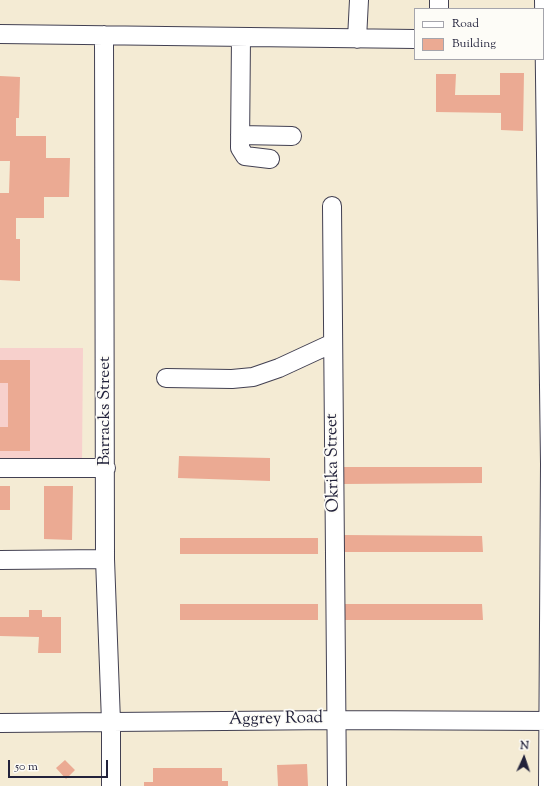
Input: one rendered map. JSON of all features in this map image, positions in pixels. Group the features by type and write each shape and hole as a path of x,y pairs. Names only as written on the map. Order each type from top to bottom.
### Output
{"street":[{"path":"356,39 359,0"},
{"path":"544,0 547,38 551,464 550,721 548,786"},
{"path":"0,34 414,39"},
{"name":"Barracks Street","path":"104,35 105,559 111,722 111,786"},
{"path":"241,37 240,148 244,156 270,159"},
{"path":"240,135 292,136"},
{"name":"Okrika Street","path":"332,206 337,786"},
{"path":"166,378 232,379 252,377 279,368 333,343"},
{"path":"0,468 106,468"},
{"path":"0,560 105,559"},
{"name":"Aggrey Road","path":"0,723 336,720 550,721"}],"shaded area":[{"path":"0,348 83,348 82,461 0,461"}],"building":[{"path":"500,73 524,73 523,131 501,130 501,113 436,112 436,74 456,74 455,95 500,95"},
{"path":"0,76 20,77 19,118 16,118 16,136 46,136 46,158 70,158 69,197 44,197 44,218 16,218 16,239 20,239 20,281 0,280 0,193 9,193 10,161 0,161"},
{"path":"0,360 30,360 30,451 0,451 0,427 8,427 8,383 0,383"},
{"path":"179,456 270,458 270,481 178,478"},
{"path":"344,467 482,467 482,483 344,484"},
{"path":"0,486 10,486 10,510 0,510"},
{"path":"44,486 73,486 72,540 44,539"},
{"path":"344,535 482,536 483,552 344,552"},
{"path":"180,538 318,538 318,554 180,554"},
{"path":"180,604 318,604 318,620 180,620"},
{"path":"344,604 482,604 483,620 344,620"},
{"path":"29,610 42,610 42,617 61,617 61,653 38,653 39,637 0,636 0,617 29,617"},
{"path":"65,760 75,770 66,779 56,768"},
{"path":"307,764 308,786 278,786 277,765"},
{"path":"153,768 222,768 222,781 228,781 228,786 144,786 144,782 153,782"}]}
